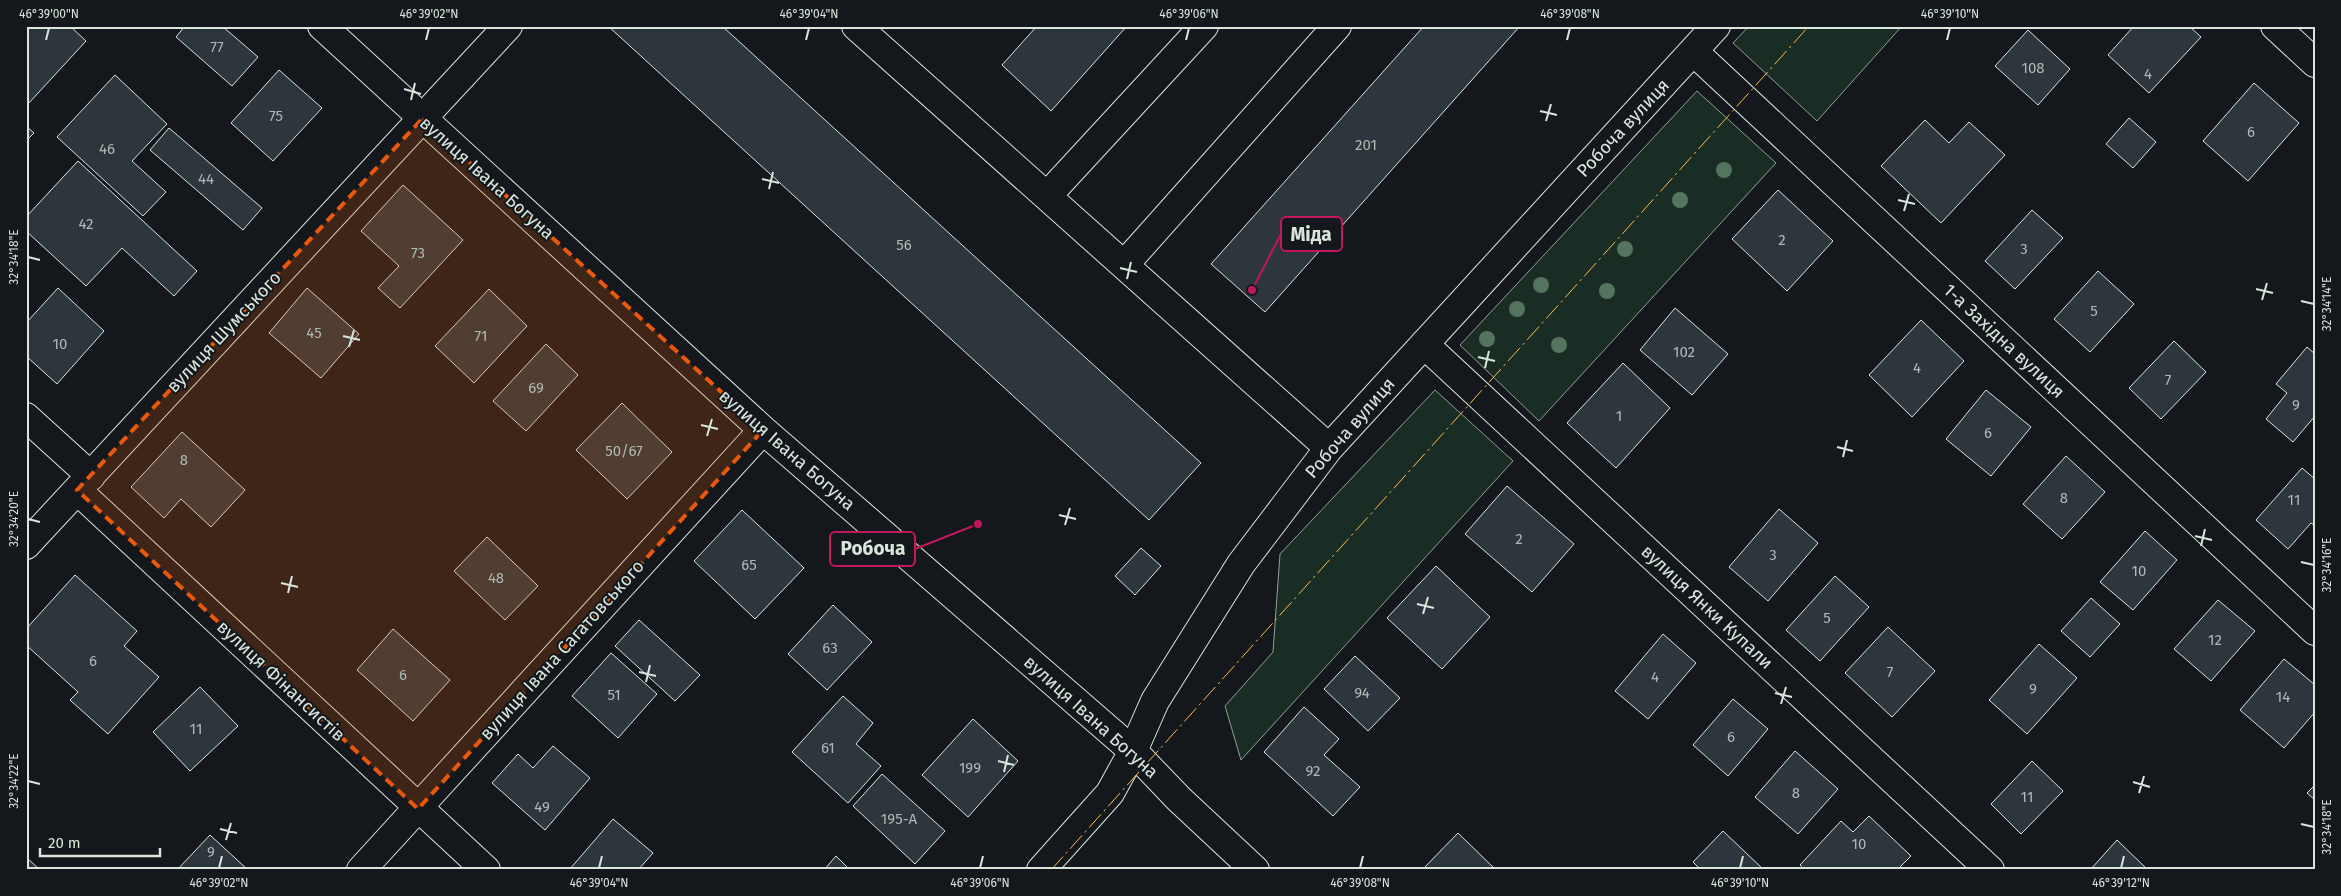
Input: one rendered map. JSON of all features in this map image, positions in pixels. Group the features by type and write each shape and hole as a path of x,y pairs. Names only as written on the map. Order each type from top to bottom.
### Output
{"street":[{"name":"вулиця Івана Богуна","path":"322,26 763,430 1132,751 1179,799 1256,870"},
{"name":"вулиця Шумського","path":"26,545 508,26"},
{"path":"856,26 1329,448"},
{"path":"1047,196 1204,26"},
{"path":"1124,265 1337,26"},
{"name":"Робоча вулиця","path":"1041,870 1110,793 1132,751 1154,701 1241,564 1329,448 1716,26"},
{"path":"2275,26 2315,63"},
{"name":"1-а Західна вулиця","path":"1693,51 2315,630"},
{"name":"вулиця Янки Купали","path":"1424,344 1990,870"},
{"name":"вулиця Фінансистів","path":"26,417 84,483 418,809 486,870"},
{"name":"вулиця Івана Сагатовського","path":"362,870 763,430"}],"highlighted area":[{"path":"422,119 763,430 418,809 77,490"}],"green space":[{"path":"1749,26 1902,26 1817,121 1733,43"},
{"path":"1697,91 1776,163 1539,421 1460,345"},
{"path":"1435,390 1513,461 1241,760 1225,706 1273,652 1280,554"}],"building":[{"path":"26,26 70,26 86,41 28,104 26,103"},
{"path":"185,26 222,26 258,57 232,86 176,37"},
{"path":"608,26 722,26 1201,463 1149,520"},
{"path":"1037,26 1127,26 1051,111 1002,65"},
{"path":"1424,26 1520,26 1265,312 1211,264"},
{"path":"2134,26 2189,26 2201,37 2149,93 2108,55"},
{"path":"2028,30 2070,69 2038,105 1995,66"},
{"path":"279,70 322,108 273,161 231,123"},
{"path":"115,75 167,124 132,161 166,192 143,216 57,137"},
{"path":"2254,83 2299,123 2248,181 2203,141"},
{"path":"2129,118 2156,142 2133,168 2106,144"},
{"path":"1925,120 1949,143 1969,122 2005,155 1941,223 1881,166"},
{"path":"26,126 34,133 26,141"},
{"path":"169,128 262,208 243,230 150,150"},
{"path":"78,161 197,271 174,296 122,248 86,286 26,231 26,217"},
{"path":"403,185 463,240 400,308 378,288 399,266 361,231"},
{"path":"1778,190 1833,241 1787,291 1732,239"},
{"path":"2032,210 2063,238 2015,289 1985,261"},
{"path":"2098,271 2134,304 2090,352 2054,319"},
{"path":"58,288 104,331 57,384 26,356 26,323"},
{"path":"307,288 359,334 321,378 269,333"},
{"path":"489,289 527,326 474,383 435,346"},
{"path":"1675,308 1728,354 1692,395 1640,350"},
{"path":"1921,320 1964,361 1912,417 1869,375"},
{"path":"2174,341 2206,372 2161,419 2129,388"},
{"path":"546,344 578,375 526,431 493,401"},
{"path":"2307,347 2315,354 2315,416 2293,442 2266,419 2287,393 2276,384"},
{"path":"1623,363 1670,408 1616,468 1567,423"},
{"path":"1986,390 2031,427 1991,476 1946,439"},
{"path":"622,403 672,452 627,499 576,450"},
{"path":"182,432 245,490 211,527 181,499 164,518 131,487"},
{"path":"2066,456 2105,492 2062,539 2023,504"},
{"path":"2302,468 2315,479 2315,526 2311,523 2288,549 2256,520"},
{"path":"1507,486 1574,544 1532,592 1465,534"},
{"path":"1779,509 1818,543 1768,601 1729,567"},
{"path":"742,510 804,568 755,619 694,561"},
{"path":"2145,531 2177,560 2133,610 2100,582"},
{"path":"487,537 538,586 505,620 454,571"},
{"path":"1141,548 1161,566 1135,595 1115,576"},
{"path":"1436,566 1490,617 1442,669 1387,618"},
{"path":"75,575 137,631 124,646 159,677 108,734 70,700 78,692 26,645 26,629"},
{"path":"1835,576 1869,607 1820,661 1786,630"},
{"path":"2091,598 2120,624 2090,657 2061,631"},
{"path":"2218,600 2255,631 2211,681 2174,649"},
{"path":"833,605 872,642 827,690 788,654"},
{"path":"639,620 700,675 675,701 615,646"},
{"path":"1888,627 1935,671 1892,717 1845,673"},
{"path":"393,629 450,680 413,721 357,670"},
{"path":"1663,634 1696,663 1648,719 1615,691"},
{"path":"2039,644 2077,678 2027,734 1989,700"},
{"path":"611,653 657,694 618,738 572,696"},
{"path":"1355,656 1400,698 1368,731 1324,689"},
{"path":"2284,659 2315,685 2315,712 2284,748 2240,710"},
{"path":"200,687 238,726 190,771 153,732"},
{"path":"843,696 873,723 856,744 881,766 848,803 792,752"},
{"path":"1733,699 1768,729 1728,776 1693,745"},
{"path":"1304,707 1339,739 1324,755 1360,787 1333,816 1264,752"},
{"path":"973,719 1018,761 968,817 922,775"},
{"path":"553,746 590,778 545,830 492,783 518,754 533,768"},
{"path":"1795,751 1838,789 1798,834 1755,797"},
{"path":"2032,761 2063,791 2021,834 1991,804"},
{"path":"882,774 945,831 915,864 853,806"},
{"path":"2315,785 2315,800 2307,793"},
{"path":"1869,816 1911,856 1897,870 1805,870 1800,865 1841,821 1853,832"},
{"path":"613,819 653,853 638,870 569,870"},
{"path":"1723,831 1764,870 1701,870 1693,862"},
{"path":"1458,833 1496,870 1422,870"},
{"path":"210,835 248,870 177,870"},
{"path":"2117,840 2148,870 2090,870"},
{"path":"836,856 850,870 824,870"},
{"path":"26,857 40,870 26,870"}],"power":[{"path":"1051,870 1809,26"}],"place":[{"name":"Міда","path":"1252,290"},
{"name":"Робоча","path":"978,524"}]}
